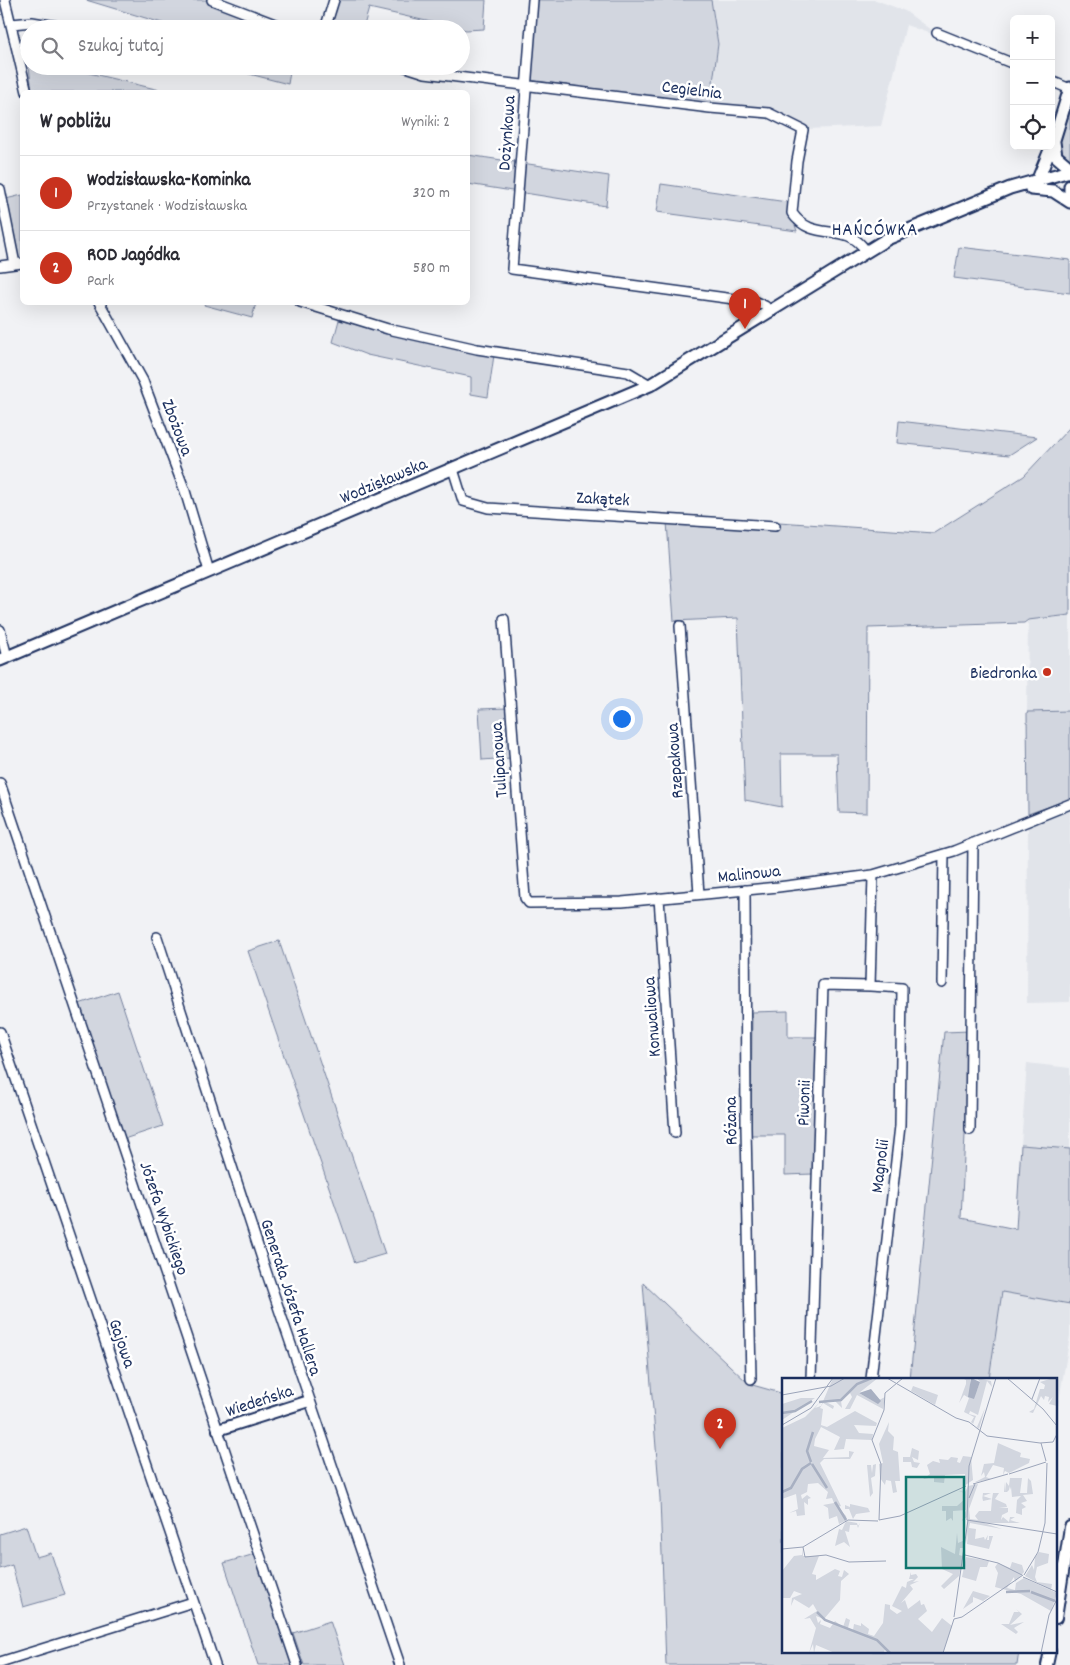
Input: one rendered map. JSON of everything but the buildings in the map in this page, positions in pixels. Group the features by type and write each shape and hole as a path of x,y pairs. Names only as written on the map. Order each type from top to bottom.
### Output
{"main road":[{"path":"1055,137 1070,88"},
{"path":"1055,148 1056,156 1070,170"},
{"path":"1038,179 1050,150"},
{"name":"Wodzisławska","path":"4,658 650,385 866,251 911,227 1038,179 1070,170"},
{"name":"Wodzisławska","path":"958,209 1070,176"},
{"path":"1070,186 1070,202"},
{"path":"1031,189 1053,192 1070,202"}],"street":[{"path":"5,0 20,60"},
{"path":"212,0 264,20"},
{"path":"328,20 334,0"},
{"name":"Dożynkowa","path":"533,0 512,269 756,302 765,306 770,312"},
{"path":"12,24 20,23"},
{"path":"937,33 1010,62"},
{"path":"23,75 27,90"},
{"name":"Cegielnia","path":"442,75 710,108 769,113 780,117 803,130 797,161 792,214 800,225 808,229 852,237 866,251"},
{"path":"1055,82 1070,88"},
{"path":"0,189 19,263 0,266"},
{"name":"Zbożowa","path":"101,305 143,381 185,491 209,571"},
{"path":"310,305 388,329 477,349 628,372 650,385"},
{"name":"Zakątek","path":"453,469 463,501 488,508 776,526"},
{"name":"Tulipanowa","path":"504,619 525,898"},
{"name":"Rzepakowa","path":"680,626 699,894"},
{"path":"0,630 4,658"},
{"name":"Józefa Wybickiego","path":"0,783 297,1665"},
{"name":"Malinowa","path":"525,898 528,903 532,904 622,902 873,875 944,854 1070,804"},
{"path":"970,1130 973,843"},
{"path":"942,983 944,854"},
{"path":"870,986 873,875"},
{"name":"Różana","path":"745,890 746,1128 751,1379"},
{"name":"Konwaliowa","path":"660,898 674,1133"},
{"name":"Generała Józefa Hallera","path":"157,937 309,1401 400,1665"},
{"name":"Piwonii","path":"811,1378 823,985 870,986"},
{"name":"Magnolii","path":"870,986 902,988 900,1126 871,1378"},
{"name":"Gajowa","path":"0,1032 215,1665"},
{"name":"Wiedeńska","path":"218,1430 309,1401"},
{"path":"1058,1605 1070,1527"},
{"path":"0,1662 193,1602"},
{"path":"1047,1665 1050,1652"}],"shaded area":[{"path":"86,0 207,0 254,20 152,20"},
{"path":"338,0 486,0 484,29 470,30 470,20 422,20 369,8 366,20 332,20"},
{"path":"528,0 711,0 718,44 710,105 523,79 528,36"},
{"path":"711,0 876,0 905,11 942,38 906,25 881,126 807,129 777,113 710,105 718,44"},
{"path":"30,75 97,75 160,90 32,90"},
{"path":"254,75 290,75 288,84"},
{"path":"1070,105 1070,164 1064,157 1059,143"},
{"path":"470,155 609,176 606,206 470,184"},
{"path":"661,184 787,202 797,231 657,212"},
{"path":"20,196 20,258 18,259 6,199"},
{"path":"959,247 1070,260 1070,293 954,278"},
{"path":"204,305 255,305 252,318"},
{"path":"339,320 404,337 494,355 488,397 471,394 471,377 367,355 333,342"},
{"path":"899,421 1037,437 1009,455 897,443"},
{"path":"1070,427 1070,615 1028,620 1024,623 868,628 867,813 839,812 837,754 781,754 782,807 745,800 738,618 674,621 667,522 777,531 779,522 934,533 1024,476"},
{"path":"1070,615 1070,711 1027,712 1028,620"},
{"path":"507,708 511,758 482,760 479,709"},
{"path":"1070,711 1070,799 1028,814 1027,712"},
{"path":"1070,808 1070,1002 1027,1003 1028,823"},
{"path":"279,941 385,1254 355,1263 248,951"},
{"path":"118,991 163,1126 124,1139 79,1004"},
{"path":"788,1011 788,1037 817,1037 813,1174 785,1175 785,1135 751,1135 752,1012"},
{"path":"970,1031 961,1218 1016,1229 1021,1145 1070,1149 1070,1304 1002,1292 989,1378 910,1378 944,1032"},
{"path":"1027,1063 1070,1068 1070,1149 1021,1145"},
{"path":"643,1283 749,1384 782,1393 782,1652 1019,1652 1017,1665 666,1665 660,1498"},
{"path":"1002,1292 1070,1304 1070,1336 1058,1406 1058,1378 989,1378"},
{"path":"26,1526 36,1557 51,1553 65,1595 23,1607 12,1565 0,1569 0,1534"},
{"path":"255,1554 293,1665 258,1665 224,1563"},
{"path":"330,1621 345,1665 304,1665 293,1633"}],"place":[{"name":"Wodzisławska-Kominka","path":"745,329"},
{"name":"Biedronka","path":"1047,672"},
{"name":"ROD Jagódka","path":"720,1449"}],"district":[{"name":"HAŃCÓWKA","path":"875,228"}]}
